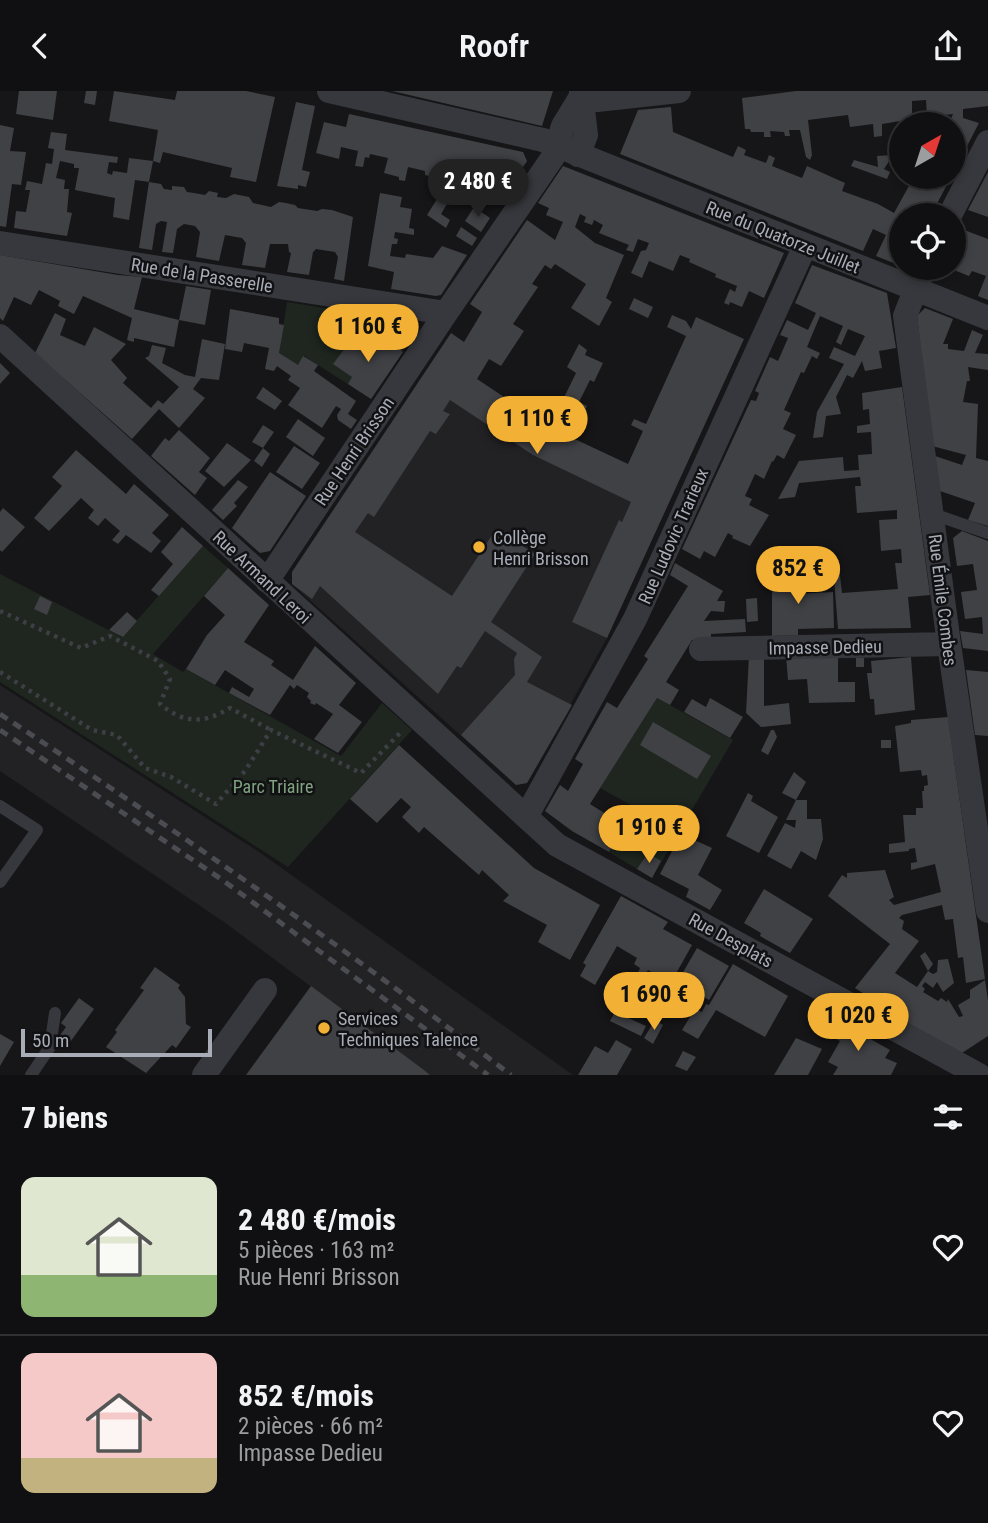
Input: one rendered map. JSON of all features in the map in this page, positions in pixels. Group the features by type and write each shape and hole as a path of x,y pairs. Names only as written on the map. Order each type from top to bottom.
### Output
{"street":[{"name":"Rue du Quatorze Juillet","path":"329,91 543,140 805,246 889,270"},
{"path":"568,150 586,135 581,94 597,100 680,91"},
{"path":"956,203 988,142"},
{"name":"Rue Henri Brisson","path":"267,582 553,157 568,150"},
{"name":"Rue de la Passerelle","path":"0,243 446,313"},
{"name":"Rue Ludovic Trarieux","path":"526,817 635,619 805,246"},
{"name":"Rue Émile Combes","path":"919,280 905,316 988,911"},
{"name":"Rue du Quatorze Juillet","path":"921,280 988,318"},
{"name":"Rue Armand Leroi","path":"0,336 526,817"},
{"name":"Impasse Dedieu","path":"701,649 949,644"},
{"name":"Rue Desplats","path":"526,817 557,845 979,1075"},
{"path":"204,1075 265,990"}],"lane":[{"path":"933,515 988,533"},
{"path":"0,806 37,830 0,882"},
{"path":"31,1075 50,1047 55,1013"}],"path":[{"path":"0,611 81,648 110,636 158,661 170,679 160,704 177,717 212,719 230,708 361,773 416,717"},
{"path":"0,672 92,730 117,735 145,768 172,777 216,804 245,771 271,730"}],"shaded area":[{"name":"Collège Henri Brisson","path":"438,353 549,427 676,487 607,638 527,783 516,785 292,584 292,572"},
{"path":"0,685 259,852 573,1075 430,1075 224,922 0,771"}],"green space":[{"path":"287,302 410,322 415,333 371,399 304,356 291,376 277,366"},
{"name":"Parc Triaire","path":"203,546 228,568 153,654 183,672 186,669 341,756 382,703 412,730 288,867 0,682 0,574 122,637"},
{"path":"657,698 733,740 652,878 609,852 636,808 600,788"}],"building":[{"path":"19,91 57,91 53,120 16,114"},
{"path":"86,91 97,91 95,105 84,103"},
{"path":"114,91 175,100 177,91 246,91 275,97 256,182 230,177 232,168 163,152 160,163 153,161 158,130 109,121"},
{"path":"392,91 553,91 542,126"},
{"path":"796,91 988,91 988,106 963,109 963,112 927,112 926,100 912,101 912,112 889,112 889,123 882,124 882,136 874,137 873,124 850,127 848,115 808,120 812,155 810,160 806,157 800,130 789,130 790,136 785,136 784,132 770,131 771,137 764,137 764,132 745,129 742,98"},
{"path":"296,102 315,106 302,170 310,172 306,187 298,185 298,189 277,186"},
{"path":"671,107 673,132 733,157 738,146 746,150 744,155 766,163 769,155 775,158 772,166 802,178 807,166 845,183 842,191 889,210 889,261 876,256 886,235 873,229 863,251 620,154 638,110"},
{"path":"349,114 523,152 527,161 504,196 483,185 480,192 408,167 405,181 399,180 399,177 384,173 388,158 370,154 369,158 365,157 363,167 355,166 358,151 341,147 339,159 316,153 324,122 346,127"},
{"path":"966,119 979,123 966,148"},
{"path":"0,125 14,128 10,151 26,152 21,185 12,184 6,227 0,226"},
{"path":"51,132 67,134 65,150 118,157 117,163 109,162 107,173 112,175 113,171 127,173 129,158 153,161 149,182 135,180 129,220 113,217 115,198 75,190 79,168 60,161 56,178 65,180 64,189 69,189 67,212 72,213 67,236 14,228 16,211 26,212 30,190 25,190 27,181 42,184 46,163 52,164 54,149 48,148"},
{"path":"889,155 884,169 889,172 887,179 851,166 854,160 878,167 877,156"},
{"path":"563,166 784,253 764,298 749,291 742,307 730,302 729,305 724,303 730,289 735,292 737,286 715,277 716,274 680,255 673,271 649,261 642,278 631,273 641,251 646,250 649,243 638,239 633,252 626,250 629,245 599,233 603,225 594,220 592,225 584,222 586,217 580,214 575,227 595,243 624,255 606,298 612,302 599,326 571,308 586,284 555,264 551,269 545,265 532,284 538,287 513,324 524,331 501,366 489,359 477,379 549,427 628,464 643,431 631,425 634,419 646,424 686,336 667,327 672,315 686,321 691,329 696,317 744,339 607,638 572,622 619,520 622,522 631,502 533,455 450,400 443,411 450,414 436,434 430,431 374,517 368,513 355,532 452,596 496,529 535,554 491,622 542,657 527,682 572,705 527,783 516,785 461,735 515,675 514,659 517,653 485,631 461,668 457,666 438,694 320,586 312,599 292,584 292,572 451,333 464,342 482,312 470,304 527,220 555,240 563,222 546,215 549,208 538,203"},
{"path":"988,172 988,217 968,210"},
{"path":"149,182 161,184 164,189 172,190 172,186 184,187 187,192 205,195 209,191 218,193 217,197 226,198 234,194 249,197 253,203 271,207 279,202 317,211 332,210 353,217 344,281 334,279 338,257 335,252 316,249 313,252 309,275 287,272 291,253 288,244 270,244 265,268 242,265 246,243 242,238 225,235 219,261 196,257 200,232 195,226 184,224 177,229 173,253 162,252 167,222 161,221 156,224 152,250 139,248"},
{"path":"444,188 453,194 441,214 450,220 446,228 427,215"},
{"path":"907,189 945,189 937,203 900,203"},
{"path":"380,193 402,197 400,207 412,209 409,228 414,229 414,235 395,232 397,244 392,244 390,256 405,258 406,254 433,258 442,246 467,255 441,295 391,289 394,272 368,266"},
{"path":"474,207 490,218 481,232 465,221"},
{"path":"461,227 477,238 472,246 456,236"},
{"path":"966,231 988,239 988,300 978,296 986,276 972,271 969,276 966,275"},
{"path":"0,255 142,277 134,309 179,320 174,347 134,338 134,342 127,340 132,318 83,296 74,314 58,306 60,301 39,290 31,305 14,297 3,321 0,318"},
{"path":"812,265 887,293 896,348 879,351 882,368 865,371 862,361 853,378 847,375 836,397 841,414 826,416 823,437 813,438 817,412 844,364 829,358 834,347 855,356 865,336 848,329 841,345 836,342 843,326 820,316 807,347 820,353 817,359 812,356 804,373 801,372 784,410 791,413 783,429 796,435 784,459 777,455 764,479 755,474 745,496 752,499 749,505 769,515 750,546 732,538 728,533 715,557 704,551 700,559 682,549 751,400 756,401 759,393 755,391 770,357 778,361 788,338 780,335 787,320 808,330 816,313 795,303"},
{"path":"186,286 211,290 205,325 179,320"},
{"path":"634,298 653,307 648,318 629,309"},
{"path":"925,308 953,319 943,344 948,344 948,349 964,351 972,330 983,335 975,353 988,354 988,370 968,367 970,381 967,381 963,402 978,404 976,458 988,461 988,526 968,520 975,503 940,491 935,456 962,465 966,455 932,446 917,316"},
{"path":"230,309 279,318 279,324 284,325 279,353 298,365 303,356 318,365 314,371 356,401 348,414 357,420 351,429 338,420 337,415 341,409 336,406 322,428 288,405 300,388 288,380 291,376 277,366 274,371 265,369 269,348 244,343 242,352 225,349"},
{"path":"55,313 66,319 60,335 85,346 94,327 126,344 111,360 127,378 123,383 151,408 158,400 163,404 179,387 145,358 149,356 152,345 166,348 162,363 195,377 202,339 225,344 219,380 201,378 193,389 205,398 179,428 159,409 132,439 35,353"},
{"path":"355,335 377,350 385,339 403,352 371,399 348,384 352,377 333,364"},
{"path":"579,344 587,350 585,355 603,363 594,382 590,380 579,402 587,406 574,435 551,424 576,373 567,367"},
{"path":"0,363 10,373 0,384"},
{"path":"263,387 282,401 275,410 256,398"},
{"path":"902,387 930,595 908,597 911,628 838,629 833,566 839,566 842,593 898,589 895,563 902,563 901,549 881,551 879,520 897,519 897,510 857,513 855,486 861,486 860,477 799,483 795,497 778,499 799,461 843,457 844,471 859,470 858,455 872,454 871,432 857,433 857,426 870,424 869,409 863,410 862,393"},
{"path":"298,419 325,438 313,456 286,437"},
{"path":"263,425 274,432 263,448 252,442"},
{"path":"179,430 210,458 199,472 207,478 195,495 151,456 165,438 169,441"},
{"path":"227,443 251,460 224,487 205,471"},
{"path":"294,446 320,463 302,489 276,472"},
{"path":"263,448 270,454 262,467 254,461"},
{"path":"76,450 126,494 134,484 169,515 152,533 161,541 151,553 126,535 118,544 112,540 120,531 105,518 98,526 88,518 94,510 81,498 49,531 34,518 62,486 52,477"},
{"path":"270,472 306,496 270,551 260,553 232,528"},
{"path":"238,480 248,487 234,503 237,506 223,520 212,510"},
{"path":"3,508 25,527 2,552 0,512"},
{"path":"182,527 203,546 159,596 151,590 173,564 161,552"},
{"path":"962,531 988,541 988,651 963,648 960,631 983,634 982,617 965,619 961,592 977,590 973,564 957,566 953,538"},
{"path":"675,563 723,591 717,601 725,601 724,612 711,611 704,621 745,619 746,632 711,634 711,639 692,640 666,682 679,690 670,705 657,698 590,804 625,826 609,852 572,831 545,811 560,785 568,791 583,764 575,759 607,702 617,708 648,659 644,656 688,586 670,575"},
{"path":"228,568 269,605 244,642 274,661 271,665 293,680 315,646 356,683 339,705 362,722 338,753 314,739 333,714 316,703 310,703 307,697 309,693 297,685 294,689 290,685 270,715 229,693 232,687 249,697 254,689 225,670 215,685 186,669 207,635 225,615 204,596"},
{"path":"794,568 795,594 833,592 834,628 798,629 798,635 772,636 772,569"},
{"path":"40,596 52,602 47,615 34,609"},
{"path":"757,598 758,621 747,622 746,599"},
{"path":"127,612 137,621 123,637 109,630"},
{"path":"838,654 838,682 855,682 855,702 809,703 807,679 788,680 786,655"},
{"path":"749,655 764,655 764,706 789,703 791,724 761,727 746,713"},
{"path":"911,657 915,710 875,715 867,673 872,673 871,661"},
{"path":"856,658 864,658 864,667 856,667"},
{"path":"966,670 988,672 988,736 975,735"},
{"path":"710,698 743,717 730,738 684,712 692,699 706,707"},
{"path":"948,717 985,979 966,983 963,957 958,958 953,919 945,920 942,905 899,918 904,921 902,929 919,941 895,973 917,987 928,971 933,974 937,972 938,960 948,959 954,983 943,992 937,982 933,988 925,982 922,986 925,989 923,992 938,1001 941,998 947,1002 948,999 959,1017 963,1016 958,1005 970,998 970,990 985,980 988,1036 962,1053 866,1000 869,997 855,988 890,944 828,896 842,875 847,878 847,873 885,870 894,897 889,900 894,905 941,892 935,864 911,870 911,863 917,862 915,848 889,853 889,844 905,842 903,815 916,815 916,808 923,808 922,791 924,786 928,785 927,775 922,776 921,770 900,772 895,726 911,723 911,720"},
{"path":"653,722 711,756 697,779 640,745"},
{"path":"771,730 774,730 777,737 768,755 761,751"},
{"path":"881,740 891,740 891,748 881,748"},
{"path":"399,745 534,868 600,905 570,960 538,942 547,925 503,901 509,895 482,870 479,875 424,827 419,833 402,817 411,807 401,798 377,823 350,799"},
{"path":"794,772 806,782 796,800 782,793"},
{"path":"748,793 753,796 751,801 778,817 759,853 726,836"},
{"path":"796,800 807,800 807,819 821,819 823,839 816,860 801,851 791,869 767,856 785,823 795,828 796,820 786,820"},
{"path":"681,834 712,848 698,875 722,890 710,910 686,897 689,889 660,874"},
{"path":"648,853 661,861 652,878 637,869"},
{"path":"764,889 813,919 790,953 760,936 761,933 744,923"},
{"path":"621,896 668,922 663,929 692,945 673,979 667,976 664,979 648,970 644,976 638,973 640,968 634,964 637,958 617,946 595,985 580,976 586,965 583,963"},
{"path":"697,948 729,966 709,1000 704,997 700,1004 687,1001 685,1004 670,995"},
{"path":"925,952 933,964 928,971 920,956"},
{"path":"733,964 788,996 765,1037 716,1010 698,1039 682,1030 693,1012 702,1012 706,1004 709,1005"},
{"path":"155,967 180,985 178,988 185,997 186,1024 191,1027 176,1048 172,1045 146,1073 106,1047 144,990 140,988"},
{"name":"Services Techniques Talence","path":"311,986 424,1070 430,1075 246,1075"},
{"path":"79,998 94,1009 68,1045 58,1038 66,1027 61,1023"},
{"path":"615,1012 646,1026 641,1036 610,1021"},
{"path":"833,1018 890,1050 885,1058 897,1063 891,1075 833,1075 838,1067 828,1062 840,1041 825,1033"},
{"path":"655,1020 663,1025 653,1044 644,1038"},
{"path":"0,1034 14,1042 0,1066"},
{"path":"796,1038 822,1049 808,1075 774,1075"},
{"path":"616,1040 632,1049 617,1075 578,1075 595,1046 608,1053"},
{"path":"683,1051 696,1057 687,1071 675,1066"}],"railway":[{"path":"0,714 258,890 511,1075"},
{"path":"0,730 221,879 488,1075"}],"place":[{"name":"Collège Henri Brisson","path":"479,547"},
{"name":"Services Techniques Talence","path":"324,1028"}]}
